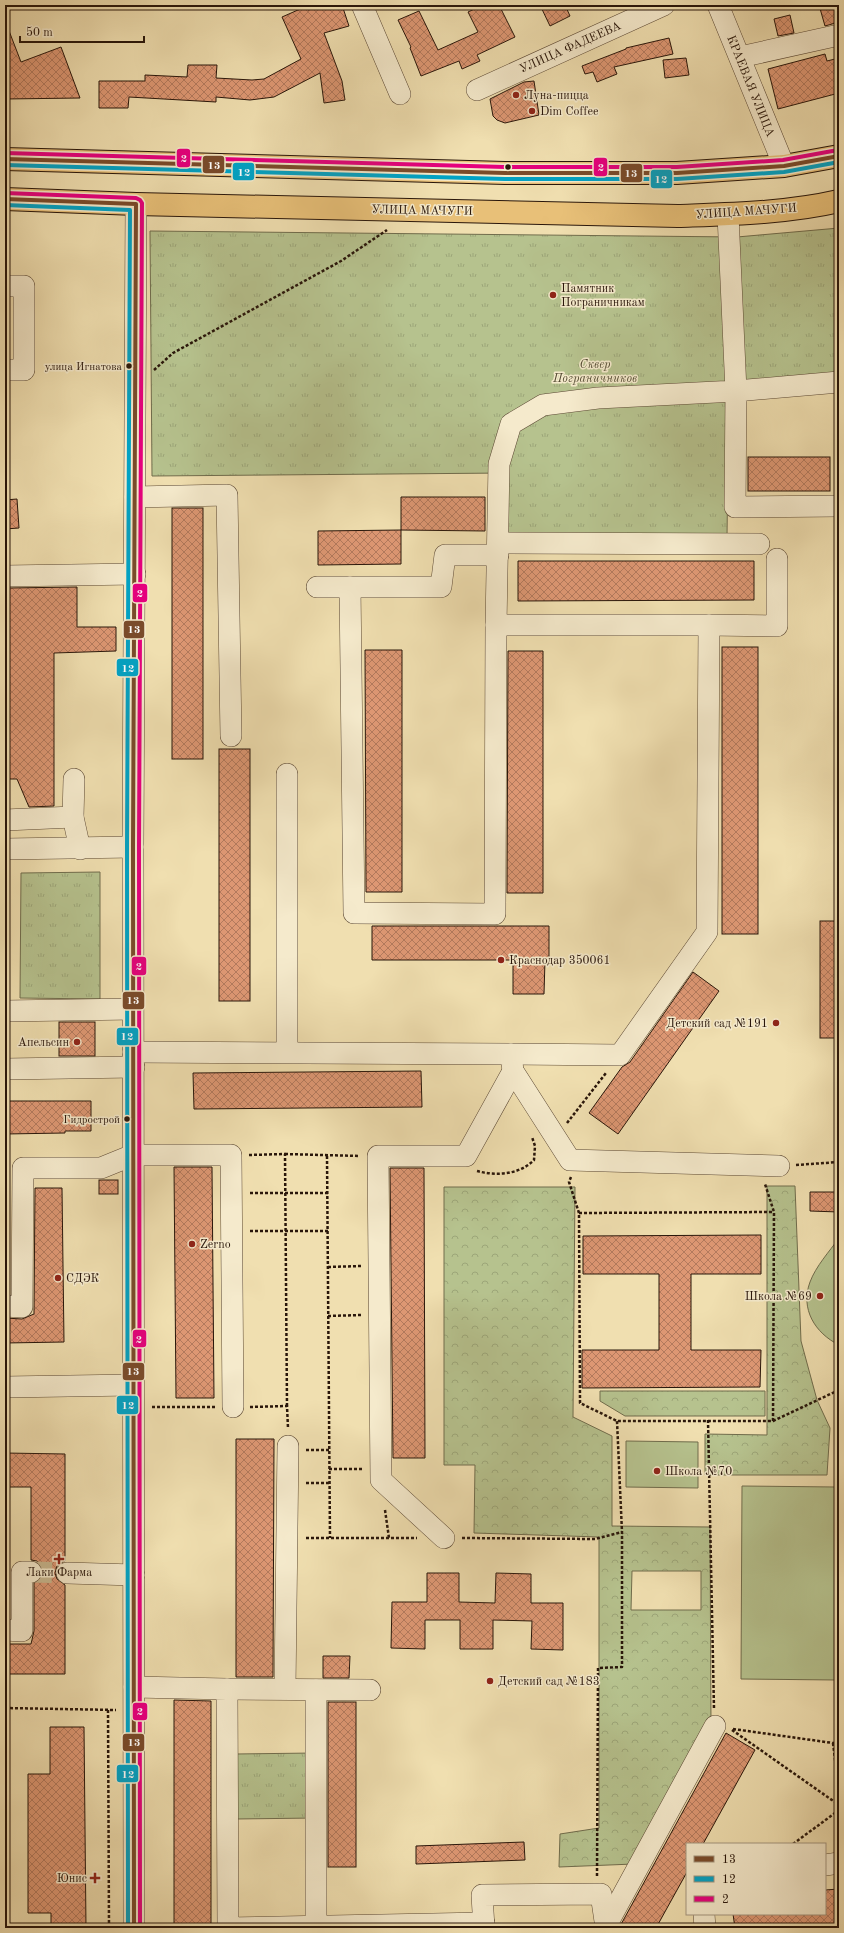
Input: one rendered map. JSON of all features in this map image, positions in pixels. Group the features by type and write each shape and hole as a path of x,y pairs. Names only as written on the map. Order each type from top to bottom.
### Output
{"main road":[{"path":"5,159 506,173 677,173 784,166 839,156"},
{"name":"УЛИЦА МАЧУГИ","path":"5,199 136,204 678,216 728,214 819,205 839,201"}],"street":[{"path":"362,5 400,94"},
{"name":"УЛИЦА ФАДЕЕВА","path":"477,90 664,5"},
{"name":"КРАЕВАЯ УЛИЦА","path":"718,5 784,166"},
{"path":"740,57 839,35"},
{"path":"134,1928 133,847 136,204"},
{"path":"728,214 736,391 735,507 839,506"},
{"path":"5,286 24,286 24,370 5,370"},
{"path":"350,587 354,913 495,914 496,625 499,464 510,424 543,405 598,398 736,391 839,382"},
{"path":"135,497 227,495 231,736"},
{"path":"317,587 441,587 445,555 498,549 759,544"},
{"path":"496,625 777,626 777,559"},
{"path":"5,576 135,574"},
{"path":"5,1069 133,1059 287,1052 512,1062 620,1055 707,932 709,625"},
{"path":"287,774 287,1052"},
{"path":"74,779 73,817 80,849"},
{"path":"5,820 73,817"},
{"path":"5,849 133,847"},
{"path":"5,1011 133,1009"},
{"path":"512,1062 539,1111 570,1160 779,1166"},
{"path":"444,1538 381,1480 378,1156 466,1156 512,1062"},
{"path":"5,1306 22,1306 14,1169 101,1168 133,1156 231,1155 233,1407"},
{"path":"5,1387 133,1384"},
{"path":"285,1689 288,1448"},
{"path":"5,1630 22,1631 22,1572 31,1572"},
{"path":"67,1573 134,1575"},
{"path":"134,1687 370,1690"},
{"path":"227,1689 228,1928 484,1925 482,1895 600,1894 606,1927"},
{"path":"316,1690 316,1926"},
{"path":"606,1927 714,1726"},
{"path":"826,1865 839,1864"},
{"path":"704,1915 705,1928"}],"path":[{"path":"151,373 173,353 341,261 387,230"},
{"path":"555,1138 620,1055"},
{"path":"466,1156 467,1163 471,1169 479,1172 510,1173 521,1170 534,1160 535,1146 531,1134 539,1111"},
{"path":"284,1154 288,1448 329,1450"},
{"path":"231,1155 284,1154 378,1156"},
{"path":"327,1156 330,1538"},
{"path":"578,1160 569,1182 578,1213 580,1403 616,1421 773,1421 839,1390"},
{"path":"773,1421 774,1212 765,1182 779,1166 839,1162"},
{"path":"231,1193 328,1193"},
{"path":"578,1213 774,1212"},
{"path":"232,1231 328,1231"},
{"path":"328,1267 379,1266"},
{"path":"328,1316 380,1315"},
{"path":"266,1407 287,1406"},
{"path":"152,1407 233,1407"},
{"path":"708,1420 714,1726"},
{"path":"597,1895 598,1668 622,1667 622,1532 616,1421"},
{"path":"329,1469 381,1469"},
{"path":"288,1483 329,1483"},
{"path":"5,1708 134,1710"},
{"path":"108,1710 109,1928"},
{"path":"839,1742 833,1743 730,1728 839,1805"},
{"path":"833,1743 839,1792"},
{"path":"793,1843 839,1810"}],"green space":[{"name":"Сквер Пограничников","path":"839,228 839,374 729,384 727,537 507,536 506,473 152,476 150,231 737,237"},
{"path":"100,872 100,999 20,998 21,873"},
{"path":"767,1186 795,1186 801,1341 817,1400 830,1428 827,1475 705,1475 705,1434 767,1435"},
{"path":"444,1187 575,1187 573,1417 612,1436 612,1526 710,1527 711,1725 634,1864 559,1867 560,1834 599,1828 599,1537 474,1533 475,1465 444,1465","holes":["632,1571 701,1571 701,1610 631,1610"]},
{"path":"839,1238 839,1345 823,1334 812,1319 808,1311 807,1292 810,1282 819,1265"},
{"path":"600,1391 765,1391 765,1416 625,1416 600,1401"},
{"path":"626,1441 698,1442 698,1488 626,1487"},
{"path":"742,1486 836,1487 836,1680 741,1679"},
{"path":"314,1753 315,1818 236,1819 235,1754"}],"building":[{"path":"323,5 342,5 349,26 324,33 342,81 345,100 324,103 320,73 274,97 250,100 216,97 216,102 129,97 128,108 99,108 99,81 145,81 145,75 187,77 188,65 217,65 216,78 252,80 264,79 301,59 282,17 307,6 308,10"},
{"path":"483,5 499,5 515,37 477,55 480,61 462,69 459,61 421,76 410,48 411,47 398,20 419,11 438,50 478,32 468,12"},
{"path":"540,5 565,5 570,16 550,26"},
{"path":"819,5 839,5 839,22 825,26"},
{"path":"790,15 794,33 778,36 774,19"},
{"path":"6,23 21,62 61,47 80,98 5,99"},
{"path":"669,38 673,54 614,67 617,74 597,82 593,72 585,74 582,66 626,48"},
{"path":"825,54 827,61 839,58 839,93 778,109 768,69"},
{"path":"686,58 689,75 665,78 663,60"},
{"path":"534,81 539,115 505,123 497,120 493,116 490,99 524,82"},
{"path":"748,457 830,457 830,491 748,491"},
{"path":"401,497 485,497 485,531 401,530"},
{"path":"17,499 19,528 5,529 5,500"},
{"path":"172,508 203,508 203,759 172,759"},
{"path":"401,530 401,564 318,565 318,531"},
{"path":"518,561 754,561 754,600 518,601"},
{"path":"77,587 77,627 116,627 116,651 54,653 54,806 29,807 17,779 5,779 5,628 8,628 8,588"},
{"path":"722,647 758,647 758,934 722,934"},
{"path":"365,650 402,650 402,892 366,892"},
{"path":"508,651 543,651 543,893 507,893"},
{"path":"219,749 250,749 250,1001 219,1001"},
{"path":"820,921 839,921 839,1038 820,1038"},
{"path":"372,926 549,926 549,960 545,960 544,994 513,994 513,960 372,960"},
{"path":"693,972 719,991 618,1134 589,1113 622,1067 630,1062"},
{"name":"Апельсин","path":"59,1022 95,1022 95,1056 59,1056"},
{"path":"421,1071 422,1107 194,1109 193,1073"},
{"path":"5,1101 91,1101 91,1131 5,1134"},
{"path":"174,1167 212,1167 214,1398 176,1398"},
{"path":"390,1168 424,1168 425,1458 393,1458"},
{"path":"99,1180 118,1180 118,1194 99,1194"},
{"path":"35,1188 62,1188 64,1342 5,1343 5,1318 22,1319 34,1314"},
{"path":"810,1192 839,1192 839,1212 810,1211"},
{"path":"761,1235 761,1274 691,1274 691,1350 761,1350 760,1387 582,1388 582,1350 659,1350 659,1274 583,1274 583,1236"},
{"path":"236,1439 274,1439 273,1677 236,1677"},
{"path":"5,1453 65,1454 65,1561 57,1566 55,1573 57,1579 65,1585 65,1674 5,1674 5,1644 31,1644 34,1631 34,1583 41,1578 43,1572 37,1561 31,1560 31,1487 5,1487"},
{"path":"427,1573 459,1573 459,1602 495,1603 496,1573 531,1574 531,1603 563,1603 563,1650 531,1649 532,1621 493,1620 493,1649 460,1649 460,1620 425,1620 425,1649 391,1648 392,1602 427,1602"},
{"path":"323,1656 350,1656 349,1678 323,1678"},
{"path":"174,1700 211,1701 211,1928 174,1928"},
{"path":"328,1702 356,1702 356,1867 328,1867"},
{"path":"50,1727 84,1727 86,1928 51,1928 51,1913 28,1913 28,1774 50,1774"},
{"path":"726,1733 755,1750 704,1843 686,1843 686,1874 656,1928 619,1928"},
{"path":"524,1842 525,1860 416,1864 416,1846"},
{"path":"839,1889 839,1928 735,1928 733,1915 826,1915 826,1890"}],"tunnel":[{"path":"31,1572 67,1573"}],"transit line":[{"name":"2","path":"5,153 505,167 677,167 783,160 838,150"},
{"name":"13","path":"5,159 505,173 677,173 784,166 839,156"},
{"name":"12","path":"5,165 505,179 677,179 784,172 839,162"},
{"name":"2","path":"5,193 136,198 142,203 139,847 140,1928"},
{"name":"13","path":"5,199 136,204 133,847 134,1928"},
{"name":"12","path":"5,205 130,210 127,847 128,1928"}],"place":[{"name":"Луна-пицца","path":"516,95"},
{"name":"Dim Coffee","path":"532,111"},
{"name":"Памятник Пограничникам","path":"553,295"},
{"name":"улица Игнатова","path":"129,366"},
{"name":"Краснодар 350061","path":"501,960"},
{"name":"Детский сад №191","path":"776,1023"},
{"name":"Апельсин","path":"77,1042"},
{"name":"Гидрострой","path":"127,1119"},
{"name":"Zerno","path":"192,1244"},
{"name":"СДЭК","path":"58,1278"},
{"name":"Школа №69","path":"820,1296"},
{"name":"Школа №70","path":"657,1471"},
{"name":"Лаки Фарма","path":"59,1559"},
{"name":"Детский сад №183","path":"490,1681"},
{"name":"Юнис","path":"95,1878"}]}
